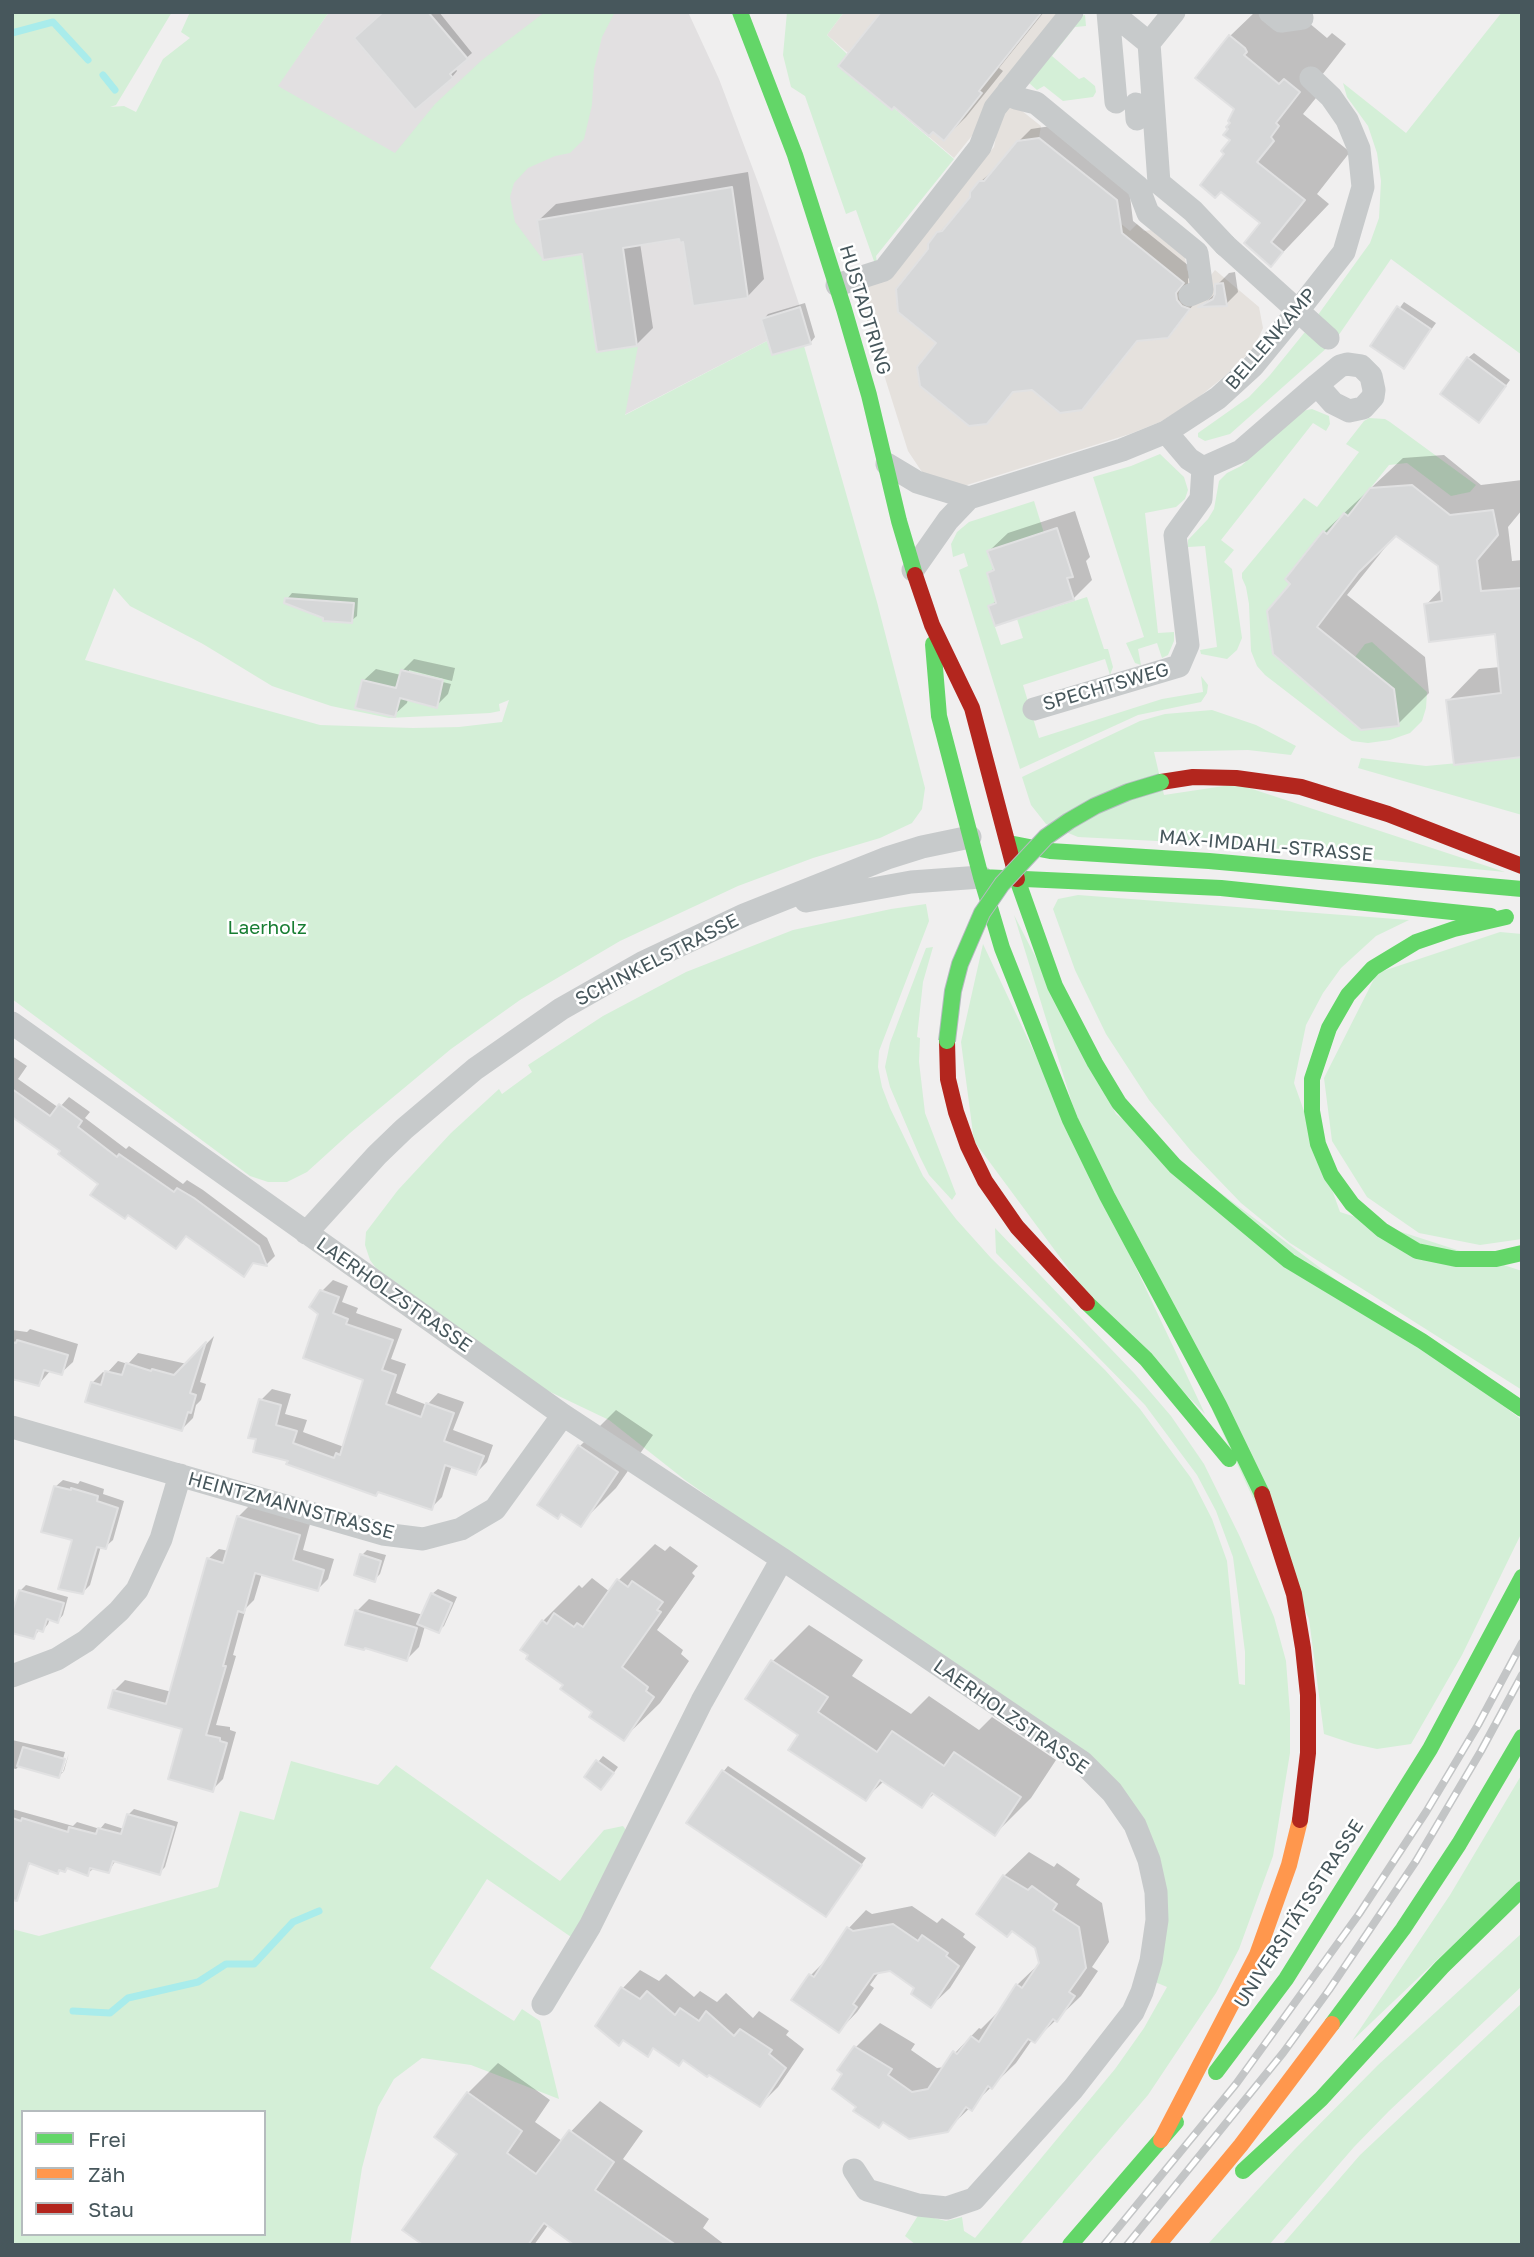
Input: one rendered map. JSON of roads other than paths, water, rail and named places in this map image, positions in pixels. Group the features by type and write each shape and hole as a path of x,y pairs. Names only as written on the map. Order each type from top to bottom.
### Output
{"main road":[{"name":"HUSTADTRING","path":"740,12 795,155 836,285 887,464 899,522 932,625 972,708 988,840 981,877 1002,948 1070,1120 1107,1196 1219,1405 1266,1503"},
{"name":"HUSTADTRING","path":"932,625 939,716 988,840 1017,879 1055,986 1088,1051 1119,1103 1175,1166 1289,1261 1422,1341 1522,1409"},
{"path":"1161,2140 1257,1955 1289,1865 1301,1811 1308,1753 1308,1695 1294,1594 1266,1503 1146,1359 1076,1292 1031,1243 985,1181 968,1146 948,1079 947,1041 953,991 960,964 982,913 1002,884 1046,837 1095,806 1161,782 1193,777 1236,778 1301,787 1388,814 1522,866"},
{"name":"MAX-IMDAHL-STRASSE","path":"988,840 1049,851 1209,861 1522,889"},
{"path":"981,877 1221,888 1514,918"},
{"path":"1514,918 1454,929 1416,942 1373,968 1348,995 1329,1028 1312,1079 1312,1111 1318,1144 1331,1175 1352,1204 1381,1230 1417,1251 1456,1259 1496,1259 1522,1253"},
{"name":"UNIVERSITÄTSSTRASSE","path":"1070,2245 1229,2057 1286,1979 1430,1749 1522,1577"},
{"path":"1160,2245 1241,2145 1403,1929 1459,1844 1522,1737"},
{"path":"1160,2245 1321,2099 1442,1967 1522,1889"}],"street":[{"path":"836,285 884,270 980,147 995,108 1072,12"},
{"path":"1098,12 1123,99 1159,183 1193,211 1219,239 1330,340"},
{"path":"1110,12 1123,99"},
{"path":"1110,12 1149,43"},
{"path":"1123,99 1149,43 1174,12"},
{"path":"1270,12 1281,21 1302,18"},
{"name":"BELLENKAMP","path":"969,498 1122,450 1166,432 1219,398 1253,366 1344,252 1363,187 1359,149 1347,120 1311,78"},
{"path":"1008,91 1017,98 1036,103 1069,119 1139,176 1148,213 1197,253 1202,290 1189,295"},
{"path":"1197,253 1219,239"},
{"path":"1166,432 1189,459 1203,468 1241,451 1317,385"},
{"path":"887,464 917,482 969,498 948,520 914,570"},
{"name":"SPECHTSWEG","path":"1034,709 1179,666 1188,645 1175,535 1201,499 1203,468"},
{"name":"SCHINKELSTRASSE","path":"306,1233 377,1155 475,1069 561,1009 630,969 758,909 887,858 922,847 988,840"},
{"name":"SCHINKELSTRASSE","path":"758,909 911,882 981,877"},
{"name":"LAERHOLZSTRASSE","path":"12,1023 563,1415 1082,1762 1112,1792 1135,1825 1149,1860 1156,1892 1157,1920 1151,1961 1133,2012 1078,2082 980,2195 968,2203 934,2208 867,2190 854,2171"},
{"name":"HEINTZMANNSTRASSE","path":"12,1427 383,1534 430,1538 461,1529 495,1508 563,1415"},
{"path":"12,1676 57,1659 86,1642 119,1611 136,1590 161,1539 180,1475"},
{"path":"543,2004 590,1926 702,1702 782,1559"}],"waterway":[{"path":"12,33 53,22 88,60"},
{"path":"103,75 115,90"},
{"path":"73,2011 110,2013 128,1998 198,1982 226,1964 254,1964 293,1922 319,1911"}],"railway":[{"path":"1104,2245 1236,2084 1359,1914 1426,1812 1478,1725 1522,1643"},
{"path":"1127,2245 1283,2053 1329,1990 1416,1861 1522,1675"}],"park label":[{"name":"Laerholz","path":"267,928"}]}
